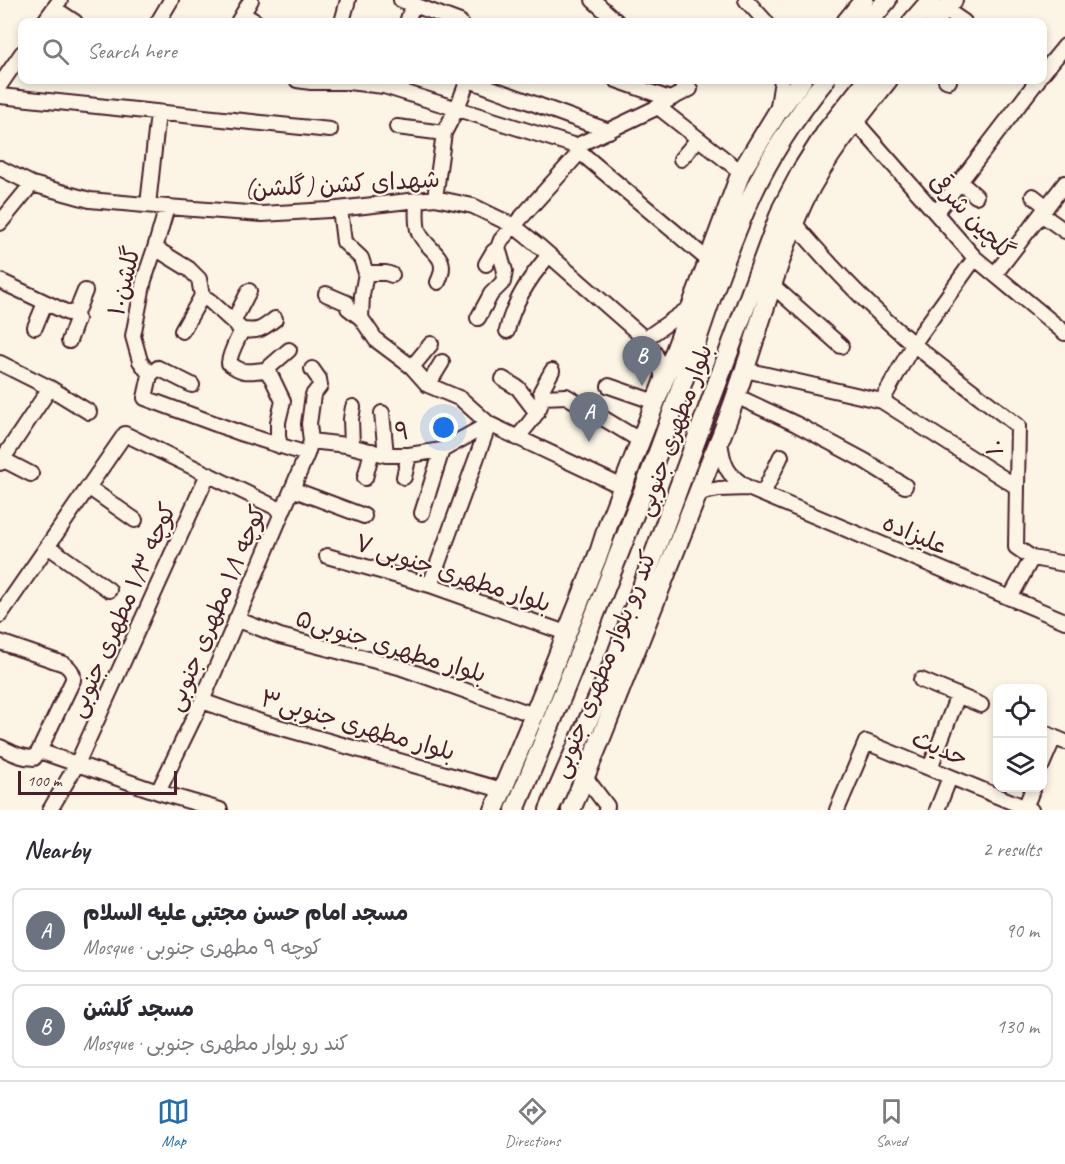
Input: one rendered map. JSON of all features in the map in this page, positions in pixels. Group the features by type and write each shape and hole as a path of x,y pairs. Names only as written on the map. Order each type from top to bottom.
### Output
{"main road":[{"path":"849,18 864,0"},
{"path":"872,18 888,0"},
{"path":"920,18 941,8"},
{"name":"کند رو بلوار مطهری جنوبی","path":"494,810 600,550 741,172 777,113 799,84"},
{"name":"بلوار مطهری جنوبی","path":"515,810 660,446 727,255 753,194 774,154 801,111 822,84"},
{"name":"بلوار مطهری جنوبی","path":"549,810 617,654 769,277 782,208 802,170 828,129 864,84"},
{"name":"کند رو بلوار مطهری جنوبی","path":"571,810 736,396 769,277 817,177 838,144 885,84"},
{"path":"725,217 753,194"},
{"path":"639,499 641,441"},
{"path":"617,654 644,629"}],"street":[{"path":"160,18 171,0"},
{"path":"240,18 251,0"},
{"path":"343,18 348,0"},
{"path":"594,0 613,18"},
{"path":"746,0 762,18"},
{"path":"407,3 449,18"},
{"path":"47,18 57,4 71,18"},
{"path":"941,8 957,18"},
{"path":"1047,68 1065,46"},
{"path":"0,85 18,59"},
{"path":"389,84 578,149 708,260"},
{"path":"435,198 444,134 466,84"},
{"path":"479,84 609,131"},
{"path":"624,84 664,103 698,139 741,172"},
{"path":"486,264 501,240 578,149 664,103 685,84"},
{"path":"777,113 781,84"},
{"path":"936,213 1035,84"},
{"path":"0,96 330,130"},
{"path":"148,205 158,113"},
{"name":"گلچین شرقی","path":"855,121 975,258 1065,333"},
{"path":"397,127 444,134"},
{"path":"681,159 698,139"},
{"name":"شهدای کشن (گلشن)","path":"0,168 32,184 90,200 167,207 262,214 340,209 435,198 473,206 514,226 645,339 656,352 662,369 663,382"},
{"path":"960,182 976,196"},
{"path":"995,274 1065,183"},
{"path":"0,223 32,184"},
{"path":"1033,196 1065,231"},
{"path":"417,200 419,233 441,260 442,268 438,282"},
{"name":"گلشن۱۰","path":"150,375 140,361 133,336 144,280 167,207"},
{"path":"340,209 344,242 361,258 366,273 362,295 353,316"},
{"path":"794,224 867,302 914,343"},
{"path":"155,248 189,268 199,279 202,296 182,331"},
{"path":"478,318 491,294 502,282 505,271 498,248"},
{"path":"507,331 510,317 521,294 533,273 549,255"},
{"path":"882,401 914,343 975,258"},
{"path":"366,273 392,275"},
{"path":"769,277 841,345"},
{"path":"0,281 68,313 76,313"},
{"path":"69,341 77,319 76,313 85,291"},
{"path":"249,291 237,326 235,346 229,363 242,376 266,369 289,350"},
{"path":"326,294 347,303 353,316 376,340 412,367 428,385 461,399 489,424 623,487"},
{"path":"202,296 237,326 252,331 262,330 275,319"},
{"path":"35,327 45,303"},
{"path":"645,339 692,306"},
{"name":"۱۰","path":"914,343 1018,426 1016,547 1032,558"},
{"path":"412,367 431,344"},
{"path":"428,385 442,362"},
{"path":"0,363 50,388 89,412"},
{"path":"150,375 158,368 192,385"},
{"path":"266,369 283,401 278,429 280,446"},
{"path":"309,447 313,396 320,386 319,379 312,369"},
{"path":"745,370 882,401 1017,487"},
{"path":"517,438 537,413 543,397 541,391 552,371"},
{"name":"۹","path":"150,375 145,398 280,446 352,446 379,453 409,455 442,450 489,424"},
{"path":"503,379 518,388 537,413"},
{"path":"609,386 656,402"},
{"path":"31,474 1,460 50,388"},
{"path":"543,397 566,396 641,441"},
{"path":"736,396 796,424 865,461 905,486"},
{"path":"352,446 353,407"},
{"path":"365,478 379,453 382,413"},
{"path":"430,585 489,424"},
{"path":"0,615 125,434 283,511"},
{"name":"علیزاده","path":"720,439 722,459 726,468 732,477 748,488 1065,621"},
{"name":"کوچه ۱/۱ مطهری جنوبی","path":"158,792 202,701 309,447"},
{"path":"422,513 442,450"},
{"path":"404,477 409,455"},
{"path":"763,494 781,456"},
{"name":"کوچه ۱/۳ مطهری جنوبی","path":"50,810 77,764 208,474"},
{"path":"88,487 135,520"},
{"name":"علیزاده","path":"699,493 719,489 748,488"},
{"path":"292,489 364,516"},
{"path":"48,547 109,590"},
{"name":"۷ بلوار مطهری جنوبی","path":"327,556 430,585 566,633"},
{"path":"1010,598 1032,558 1065,564"},
{"name":"۵بلوار مطهری جنوبی","path":"236,619 280,636 399,667 534,715"},
{"path":"0,642 64,664 72,672 73,681 34,758 20,756 0,747"},
{"path":"921,680 981,705"},
{"path":"930,768 958,695"},
{"name":"بلوار مطهری جنوبی۳","path":"202,701 261,722 502,790"},
{"path":"1047,753 1054,737"},
{"name":"حدیث","path":"837,810 866,742 1028,809"},
{"path":"39,752 220,810"},
{"path":"585,777 608,806 606,810"},
{"path":"937,810 950,777"},
{"path":"1028,809 1033,792"}],"place":[{"name":"مسجد گلشن","path":"642,386"},
{"name":"مسجد امام حسن مجتبی علیه السلام","path":"589,442"}]}
